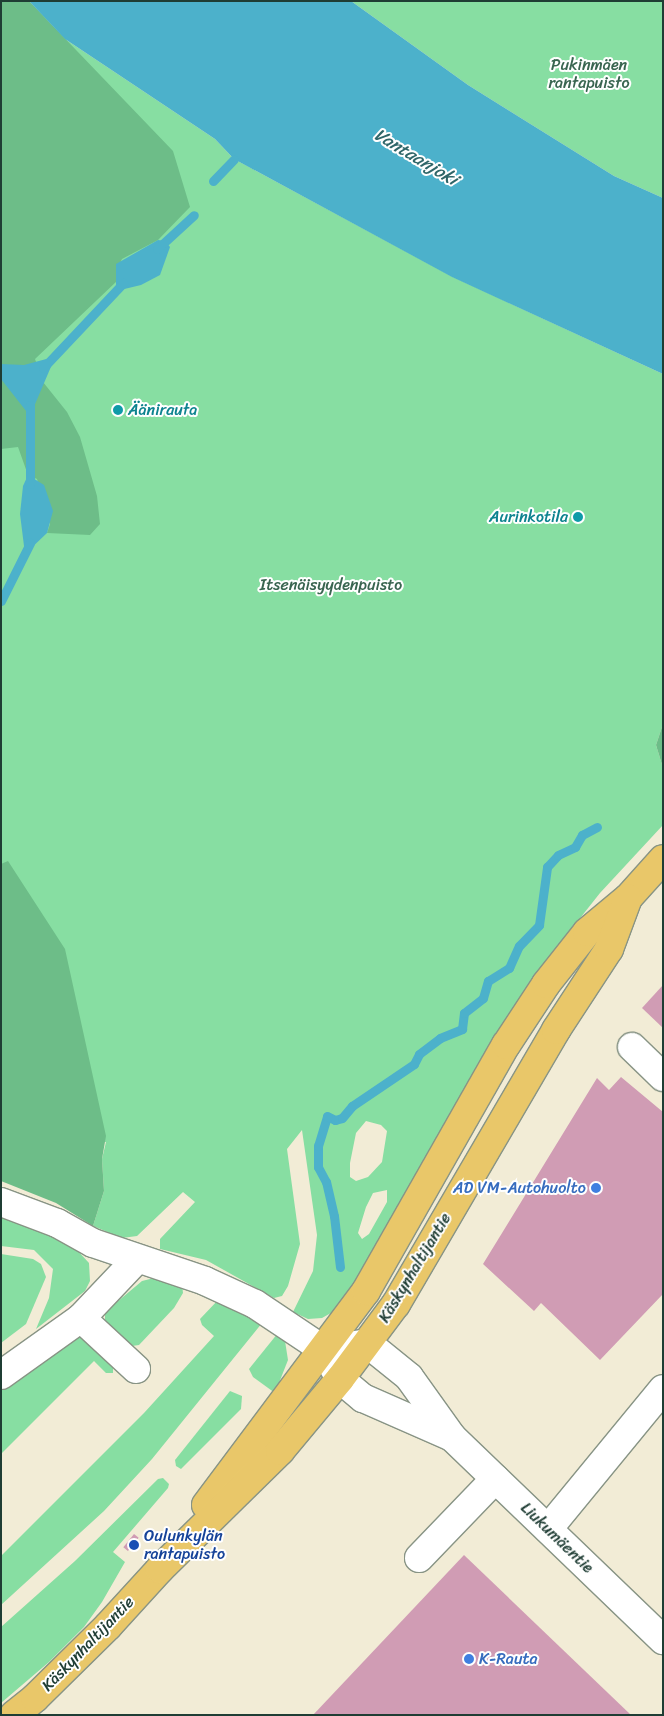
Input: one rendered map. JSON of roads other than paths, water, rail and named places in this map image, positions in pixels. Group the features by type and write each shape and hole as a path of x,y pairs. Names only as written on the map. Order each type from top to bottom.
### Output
{"main road":[{"name":"Käskynhaltijantie","path":"160,1569 277,1407 324,1350 366,1291 506,1045 546,984 587,932 628,898 663,859"},
{"name":"Käskynhaltijantie","path":"14,1715 36,1698 108,1626 160,1569 280,1451 340,1379 396,1304 556,1030 609,949 628,898"}],"street":[{"path":"632,1047 663,1077"},
{"path":"1,1202 57,1223 93,1243 206,1282 255,1304 324,1350 367,1343"},
{"path":"1,1375 81,1318 137,1259"},
{"path":"81,1318 136,1369"},
{"name":"Liukumäentie","path":"367,1343 409,1377 452,1437 663,1640"},
{"name":"Liukumäentie","path":"324,1350 340,1379 363,1398 452,1437"},
{"path":"548,1529 663,1389"},
{"path":"419,1558 495,1479"}],"water":[{"name":"Vantaanjoki","path":"29,1 351,1 468,85 614,176 663,198 663,374 452,277 234,159 215,139 65,39"},
{"path":"158,240 165,241 170,247 160,275 141,285 116,291 116,264"},
{"path":"50,358 53,362 30,416 1,379 1,364 24,365"},
{"path":"28,475 44,485 53,511 47,533 25,554 20,514 23,486"}],"waterway":[{"path":"213,181 234,159"},
{"path":"157,249 194,215"},
{"path":"43,368 123,283"},
{"path":"30,405 30,484"},
{"path":"1,601 30,543"},
{"path":"340,1267 334,1216 326,1182 318,1167 318,1146 327,1116 335,1120 342,1118 352,1106 414,1064 419,1054 440,1038 462,1029 464,1013 483,998 488,981 509,968 519,946 539,925 547,867 558,855 575,847 582,835 597,827"}],"place":[{"name":"Äänirauta","path":"118,410"},
{"name":"Aurinkotila","path":"578,517"},
{"name":"AD VM-Autohuolto","path":"596,1188"},
{"name":"Oulunkylän rantapuisto","path":"134,1545"},
{"name":"K-Rauta","path":"469,1659"}],"park label":[{"name":"Pukinmäen rantapuisto","path":"589,74"},
{"name":"Itsenäisyydenpuisto","path":"331,585"}]}
